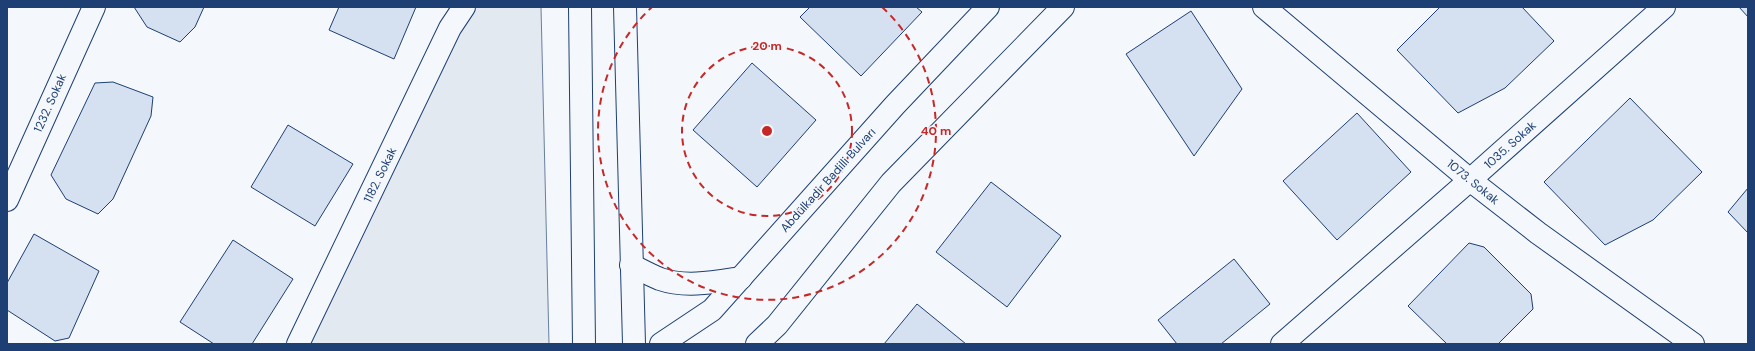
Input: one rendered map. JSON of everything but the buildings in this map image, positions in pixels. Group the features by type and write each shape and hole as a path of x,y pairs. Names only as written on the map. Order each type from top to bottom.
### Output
{"street":[{"name":"1232. Sokak","path":"7,200 94,7"},
{"name":"1182. Sokak","path":"298,344 450,28 464,7"},
{"path":"580,7 584,344"},
{"path":"625,7 634,344"},
{"name":"Abdülkadir Badilli Bulvarı","path":"661,344 712,310 895,105 988,7"},
{"path":"757,344 781,320 891,183 1063,7"},
{"name":"1073. Sokak","path":"1264,7 1470,180 1538,233 1693,344"},
{"name":"1035. Sokak","path":"1282,344 1470,180 1664,7"},
{"path":"631,265 660,279 683,284 709,283 741,278"},
{"path":"769,344 781,320"}],"shaded area":[{"path":"472,7 541,7 549,344 306,344"}]}
